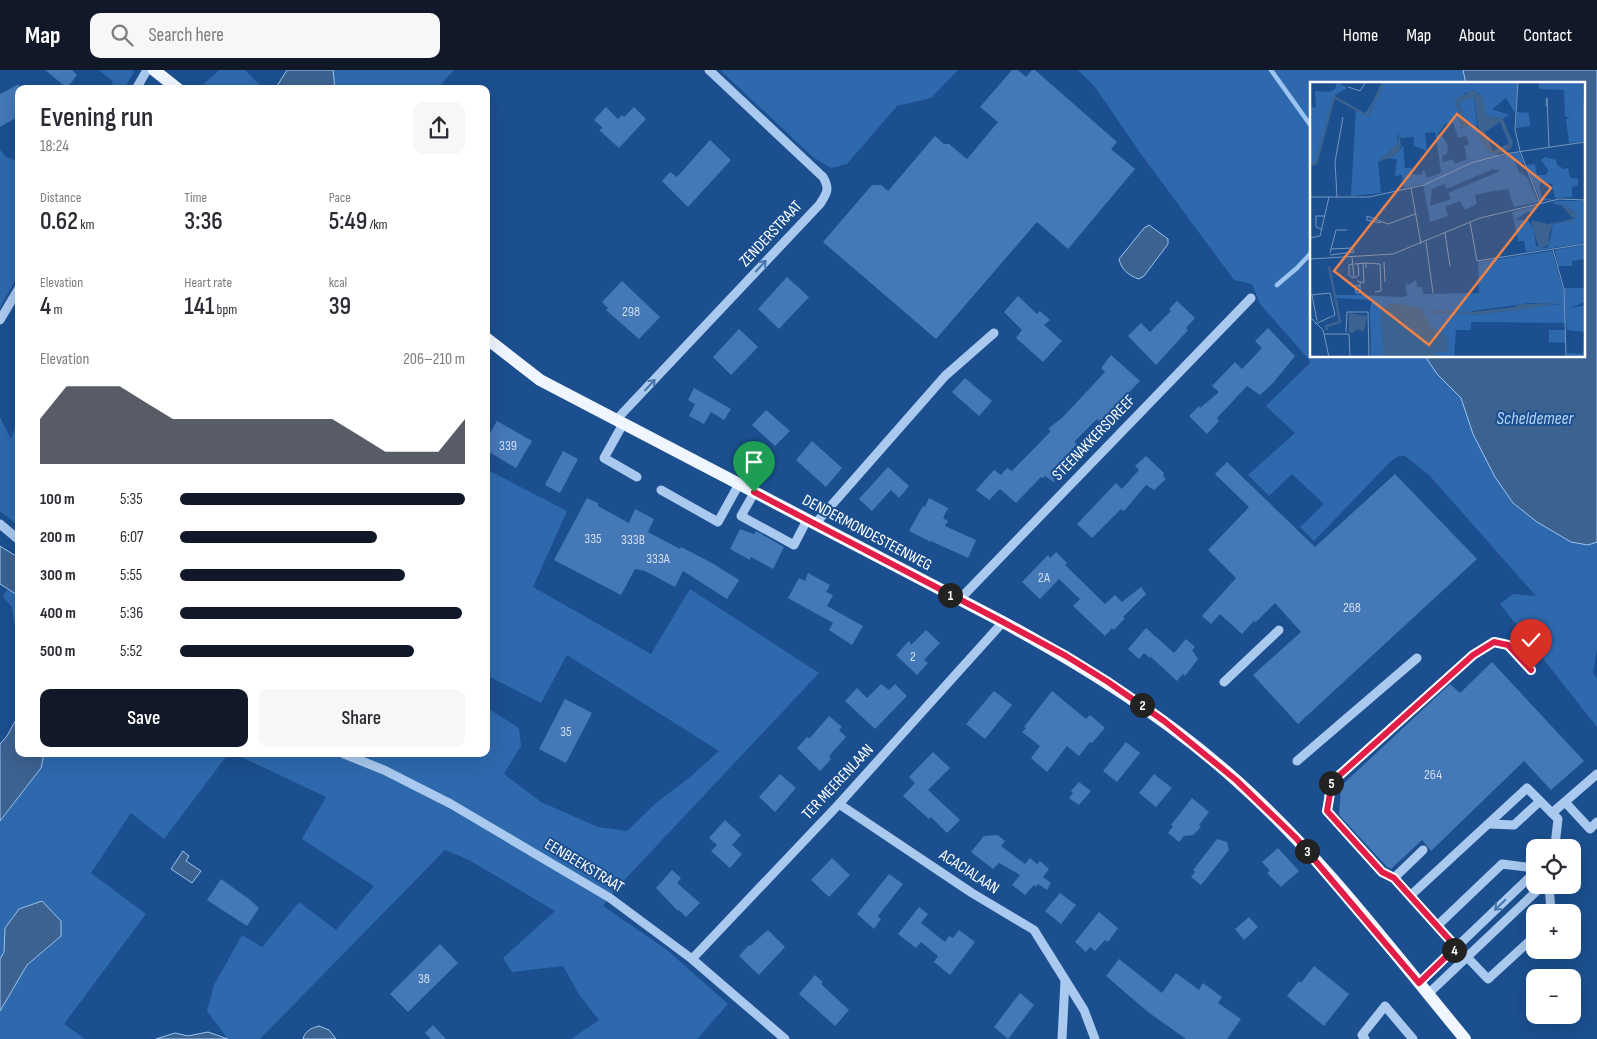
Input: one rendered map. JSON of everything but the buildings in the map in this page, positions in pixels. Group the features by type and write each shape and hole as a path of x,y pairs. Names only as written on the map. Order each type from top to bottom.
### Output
{"main road":[{"path":"154,70 173,85"},
{"name":"DENDERMONDESTEENWEG","path":"490,341 540,380 1066,656 1143,706 1236,780 1296,838 1465,1039"}],"street":[{"path":"138,85 147,70"},
{"name":"ZENDERSTRAAT","path":"637,477 604,458 620,422 820,204 826,195 827,185 823,177 709,70"},
{"path":"0,320 15,295"},
{"name":"STEENAKKERSDREEF","path":"958,600 1250,298"},
{"path":"754,492 741,516 794,545 811,522 945,376 994,333"},
{"path":"660,490 718,522 739,484"},
{"path":"0,524 15,537"},
{"name":"TER MEERENLAAN","path":"692,959 839,804 1003,622"},
{"path":"1224,682 1280,630"},
{"path":"1456,947 1394,878 1382,872 1327,811 1332,782 1473,655 1494,642 1508,645 1531,670"},
{"path":"1297,761 1417,658"},
{"name":"EENBEEKSTRAAT","path":"352,757 384,770 460,809 610,898 692,959 785,1039"},
{"path":"1552,814 1597,774"},
{"path":"1410,896 1527,788 1558,819 1553,839"},
{"path":"1489,824 1514,825 1540,801"},
{"path":"1565,802 1590,829 1597,822"},
{"name":"ACACIALAAN","path":"839,804 972,894 1034,930 1084,1010 1095,1039"},
{"path":"1394,878 1423,850"},
{"path":"1437,926 1502,864 1526,868"},
{"path":"1419,983 1526,879"},
{"path":"1428,994 1534,894"},
{"path":"1467,957 1488,979 1526,944"},
{"path":"1062,1039 1065,980"},
{"path":"1365,1039 1362,1034 1385,1006 1413,1039"}],"shaded area":[{"path":"99,70 132,70 134,72 126,85 112,85 113,82"},
{"path":"219,70 245,70 260,85 202,85"},
{"path":"333,70 454,70 441,85 335,85"},
{"path":"720,70 958,70 931,98 897,106 847,164 831,168 813,157"},
{"path":"1078,70 1597,70 1597,649 1593,673 1597,678 1597,727 1500,604 1513,594 1536,596 1429,475 1405,456 1399,456 1392,460 1314,541 1300,527 1324,504 1292,474 1269,496 1248,475 1295,433 1266,406 1311,362 1260,304 1252,284 1234,280 1141,154 1095,87"},
{"path":"0,150 7,157 15,160 15,281 0,308"},
{"path":"0,417 11,439 15,427 15,523 0,511"},
{"path":"490,471 567,511 533,587 651,654 690,589 819,673 615,890 603,906 667,950 728,1004 697,1039 571,1039 599,1020 580,996 563,966 512,972 503,958 555,911 469,860 445,850 260,1039 228,1039 207,1011 214,985 242,935 262,947 299,902 336,930 374,886 302,839 326,797 241,757 490,757 490,710 519,728 521,746 504,774 541,802 598,827 627,831 656,803 689,778 719,751 567,655 541,703 490,677"},
{"path":"8,589 15,593 15,626 12,608 3,596"},
{"path":"43,757 226,757 164,839 131,813 91,873 146,914 64,1024 85,1039 0,1039 0,1011 27,965 61,936 19,909 5,928 4,952 0,959 0,821 41,768"}],"water":[{"path":"287,70 333,70 335,85 278,85"},
{"name":"Scheldemeer","path":"1463,70 1597,70 1597,542 1588,545 1571,542 1537,522 1513,503 1495,477 1473,434 1461,398 1437,374 1426,358 1584,358 1584,82 1466,82"},
{"path":"1149,225 1168,239 1168,244 1144,276 1139,279 1126,272 1119,259 1144,228"},
{"path":"0,546 15,555 15,593 0,584"},
{"path":"15,721 15,757 43,757 41,768 0,821 0,744"},
{"path":"183,851 189,856 186,861 201,871 192,883 171,869"},
{"path":"42,901 61,921 61,936 27,965 0,1011 0,959 4,952 5,928 19,909"},
{"path":"319,1026 329,1030 336,1039 303,1039 309,1030"},
{"path":"208,1032 228,1039 156,1039 175,1033 188,1036"}],"waterway":[{"path":"1271,70 1310,125"},
{"path":"1277,285 1310,254"}],"route":[{"path":"754,492 1066,656 1108,682 1164,721 1236,780 1296,838 1419,983 1456,947 1394,878 1382,872 1327,811 1332,782 1473,655 1494,642 1508,645 1531,670"}]}
